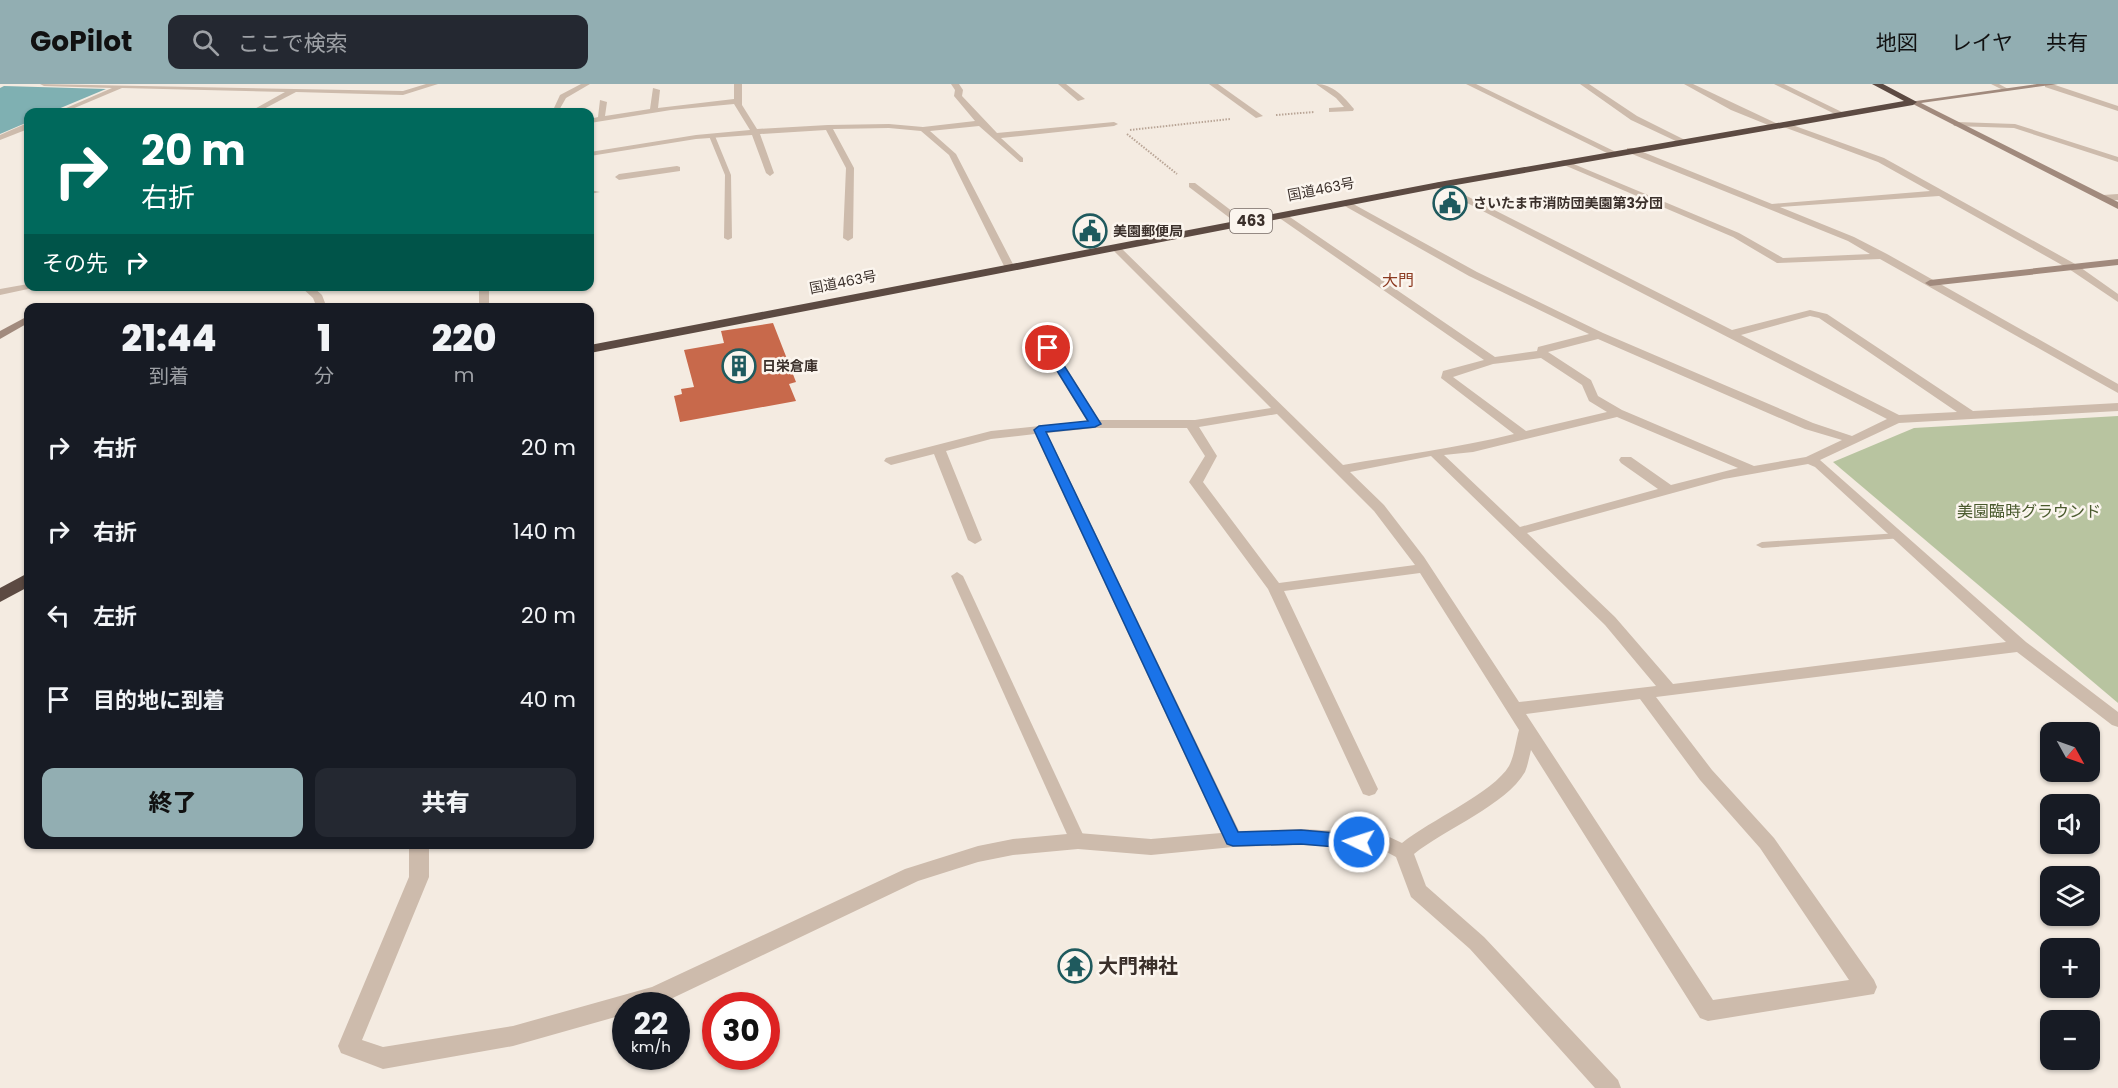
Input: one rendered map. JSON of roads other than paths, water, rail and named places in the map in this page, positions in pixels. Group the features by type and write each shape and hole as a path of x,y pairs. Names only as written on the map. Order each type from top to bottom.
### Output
{"highway":[{"path":"1876,84 1913,102"},
{"name":"国道463号","path":"594,348 1439,184 1913,102"},
{"path":"0,596 24,581"}],"street":[{"path":"44,84 403,93 434,84"},
{"path":"261,108 307,84"},
{"path":"557,108 569,92 586,84"},
{"path":"738,84 738,105 755,132 770,173"},
{"path":"955,84 959,90 958,96 981,123 1020,160"},
{"path":"1062,84 1081,99"},
{"path":"1213,84 1259,116"},
{"path":"1320,84 1339,96 1350,109 1332,110"},
{"path":"1470,84 1614,153"},
{"path":"1584,84 1634,118 1683,141"},
{"path":"1688,84 1734,108 1881,160 2073,267 2118,299"},
{"path":"1778,84 1842,114"},
{"path":"1913,102 2054,84"},
{"path":"2048,85 2118,109"},
{"path":"70,108 123,86"},
{"path":"654,110 656,90"},
{"path":"594,120 654,110 739,101"},
{"path":"601,117 603,102"},
{"path":"1913,102 2118,206"},
{"path":"617,168 712,136 828,127 889,126 923,129 981,123"},
{"path":"994,136 1114,124"},
{"path":"1957,124 2015,126 2118,160"},
{"path":"828,127 850,168 848,238"},
{"path":"0,138 24,128"},
{"path":"923,129 952,154 1010,268"},
{"path":"1630,150 1851,239 2118,389"},
{"path":"594,156 617,168 677,169"},
{"path":"1561,162 1736,235 1781,261 1884,256"},
{"path":"1439,184 1897,419"},
{"path":"1192,185 1242,223"},
{"path":"1771,205 1940,193"},
{"path":"2103,198 2118,197"},
{"path":"1346,203 1483,279 1599,335 1809,426 1852,440"},
{"path":"1281,215 1493,361"},
{"path":"1116,248 1379,508 1424,568 1708,1011 1866,987 1767,843 1706,775 1644,693"},
{"path":"1930,283 2118,262"},
{"path":"0,292 24,288"},
{"path":"311,291 318,297 320,303"},
{"path":"1731,334 1810,313 1823,316 1970,415"},
{"path":"0,336 24,321"},
{"path":"1543,354 1542,349 1599,335"},
{"path":"1048,348 1095,424"},
{"path":"1524,436 1447,378 1447,373 1493,361 1543,354 1587,383 1593,398 1618,413 1756,471"},
{"path":"1516,532 1723,475 1809,460 1897,419 2118,406"},
{"path":"891,461 976,437 1095,424 1191,424 1279,410"},
{"path":"1340,470 1434,452 1473,448 1618,413"},
{"path":"1191,424 1211,456 1196,482 1275,588 1369,789"},
{"path":"1039,430 1233,839"},
{"path":"938,448 975,540"},
{"path":"1434,452 1482,495 1516,532 1610,621 1669,690"},
{"path":"1626,460 1669,490"},
{"path":"1809,460 1820,464 2020,646 2118,721"},
{"path":"1275,588 1424,568"},
{"path":"1515,709 2020,646"},
{"path":"1404,852 1425,835 1497,791 1517,769 1528,729"},
{"path":"419,849 419,877 349,1046 383,1058 513,1036 656,996 912,875 978,854 1002,849 1078,841 1151,847 1233,839 1301,837 1381,841 1404,852 1418,891 1477,943 1610,1088"}],"lane":[{"path":"1994,84 2007,90"},
{"path":"712,136 728,175 728,238"},
{"path":"1762,545 1899,536"},
{"path":"957,576 1078,841"}],"water":[{"path":"4,86 106,89 61,108 24,108 24,124 0,134 0,88"}],"place":[{"name":"さいたま市消防団美園第3分団","path":"1450,203"},
{"name":"美園郵便局","path":"1090,231"},
{"name":"日栄倉庫","path":"739,366"},
{"name":"大門神社","path":"1075,966"}],"district":[{"name":"大門","path":"1398,280"}],"park label":[{"name":"美園臨時グラウンド","path":"2029,511"}]}
